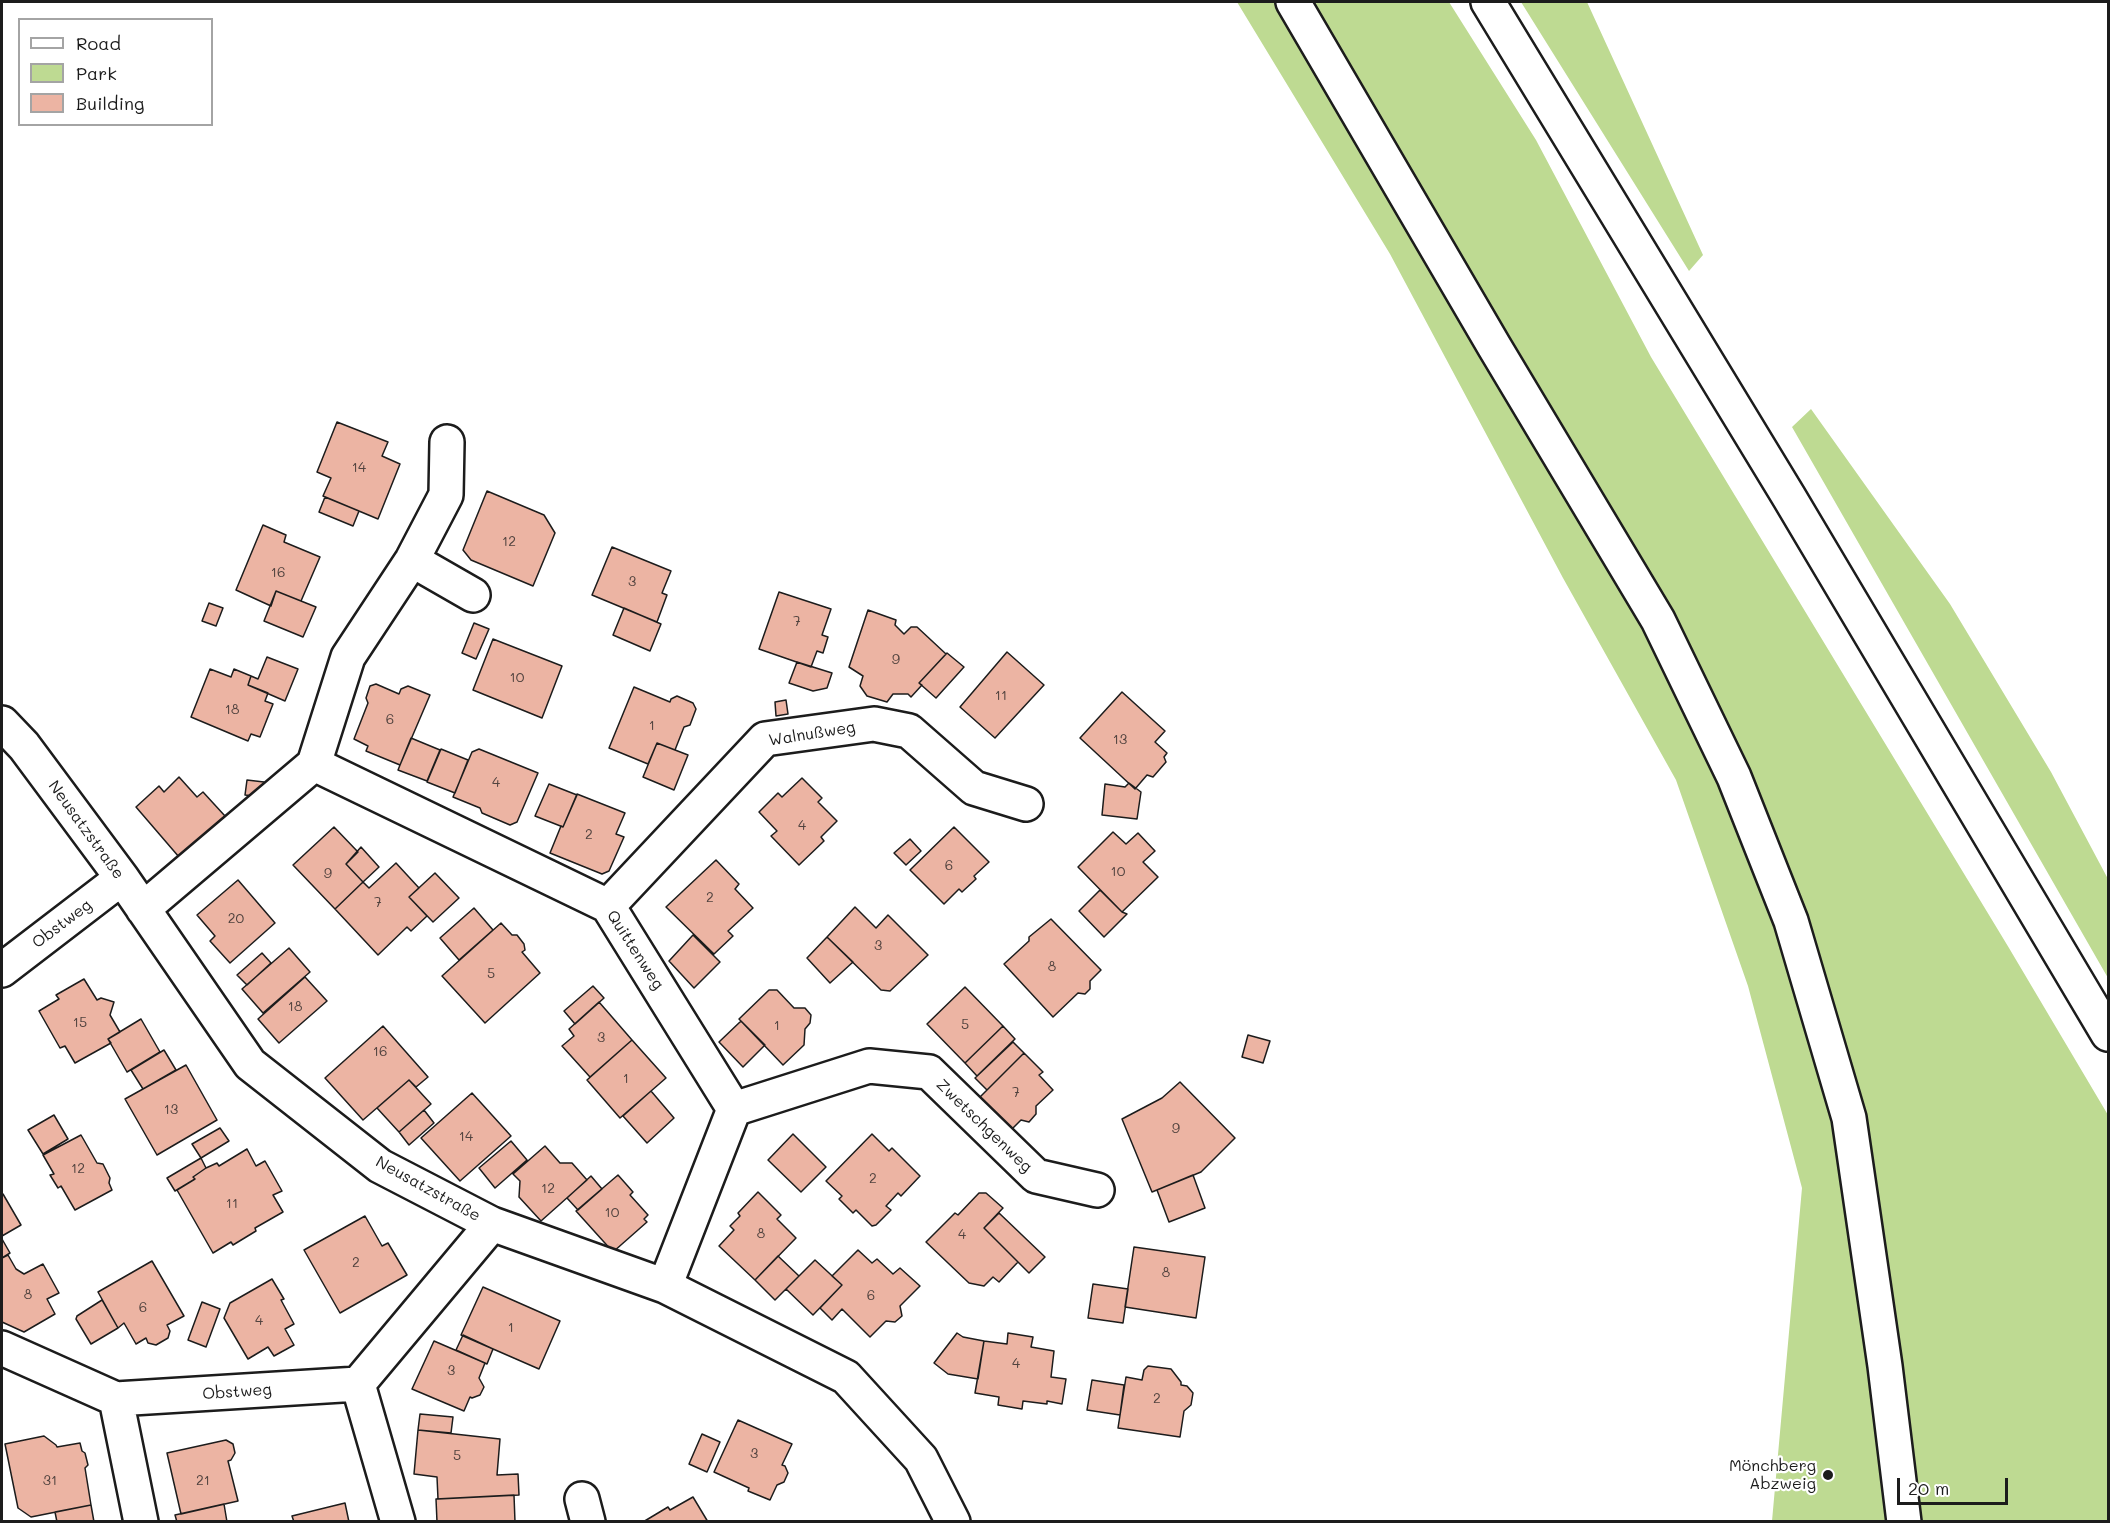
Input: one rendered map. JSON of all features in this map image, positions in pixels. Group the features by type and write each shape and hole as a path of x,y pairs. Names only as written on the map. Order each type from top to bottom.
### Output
{"street":[{"path":"1293,2 1488,336 1658,620 1734,777 1791,921 1849,1118 1885,1366 1904,1521"},
{"path":"1488,2 1789,497 2109,1034"},
{"path":"143,909 314,764 348,657 412,560 446,495 447,442"},
{"path":"412,560 473,595"},
{"name":"Neusatzstraße","path":"2,723 24,746 122,878 250,1064 380,1166 492,1224 665,1286 846,1377 921,1460 953,1521"},
{"name":"Walnußweg","path":"608,906 765,739 874,724 909,731 974,788 1026,804"},
{"name":"Quittenweg","path":"314,764 608,906 734,1109"},
{"name":"Obstweg","path":"2,970 122,878"},
{"name":"Zwetschgenweg","path":"734,1109 869,1066 929,1072 1036,1176 1097,1190"},
{"path":"665,1286 734,1109"},
{"path":"398,1521 358,1384 492,1224"},
{"name":"Obstweg","path":"2,1348 116,1399 358,1384"},
{"path":"116,1399 141,1521"}],"green space":[{"path":"1237,2 1449,2 1536,140 1651,357 2108,1115 2108,1521 1772,1521 1802,1188 1748,986 1676,780 1563,578 1390,254"},
{"path":"1521,2 1587,2 1703,255 1689,271"},
{"path":"1811,409 1950,604 2051,772 2108,879 2108,978 1792,427"}],"building":[{"path":"337,422 388,442 382,456 400,464 378,519 323,496 331,478 317,472"},
{"path":"487,491 544,515 555,533 533,586 471,560 463,550"},
{"path":"325,497 359,511 353,526 319,512"},
{"path":"263,525 286,535 284,542 320,557 301,601 276,591 271,606 236,590"},
{"path":"612,547 671,571 662,593 667,595 657,622 592,595"},
{"path":"276,591 316,607 303,637 264,621"},
{"path":"779,592 831,609 822,635 828,637 823,653 817,651 811,667 759,649"},
{"path":"209,603 223,608 216,626 202,621"},
{"path":"624,608 661,624 650,651 613,635"},
{"path":"868,610 896,620 895,625 904,634 911,627 917,627 946,654 919,683 922,685 911,697 908,694 893,694 887,702 867,696 860,686 863,676 849,667"},
{"path":"474,623 489,629 476,659 462,653"},
{"path":"493,639 562,666 542,718 473,690"},
{"path":"1007,652 1044,685 995,738 960,707"},
{"path":"947,653 964,667 936,698 919,683"},
{"path":"267,657 298,669 285,701 248,685 251,676 258,679"},
{"path":"797,662 832,673 827,688 813,691 789,683"},
{"path":"210,669 231,677 234,669 251,676 248,685 268,693 265,701 273,704 260,737 251,734 248,741 191,717"},
{"path":"376,684 399,694 401,689 408,686 430,695 400,765 366,751 368,746 354,739 368,703 366,698 370,686"},
{"path":"634,687 670,702 677,696 693,703 696,709 690,725 684,727 675,750 657,743 648,764 609,748"},
{"path":"1122,692 1165,731 1155,742 1167,753 1164,757 1166,762 1153,777 1147,775 1135,789 1080,738"},
{"path":"786,700 788,714 776,716 775,702"},
{"path":"411,738 440,750 427,781 398,770"},
{"path":"657,743 688,755 674,790 643,777"},
{"path":"441,749 468,760 455,793 427,782"},
{"path":"479,749 538,773 517,822 510,825 482,813 480,808 453,797 472,752"},
{"path":"179,777 197,797 203,792 225,816 179,857 136,807 159,786 164,792"},
{"path":"802,778 822,798 818,802 837,821 821,837 824,841 799,865 771,836 777,831 759,812 778,793 782,797"},
{"path":"247,780 264,782 262,797 245,795"},
{"path":"1129,783 1141,792 1137,819 1102,815 1105,784 1125,787"},
{"path":"549,784 577,795 563,827 535,816"},
{"path":"577,794 625,813 616,834 624,837 609,871 602,874 550,853"},
{"path":"334,827 358,852 346,864 363,882 335,909 293,865"},
{"path":"954,827 989,862 974,876 976,879 962,892 959,889 944,904 910,870"},
{"path":"1113,832 1126,844 1138,833 1155,851 1143,862 1158,877 1122,912 1078,867"},
{"path":"910,839 921,851 906,865 894,853"},
{"path":"361,847 379,867 363,882 346,864"},
{"path":"716,860 739,884 735,889 753,908 728,931 733,936 714,954 666,907"},
{"path":"396,863 419,888 409,897 427,916 411,931 407,927 378,955 335,909 363,882 369,888"},
{"path":"435,873 459,898 433,922 409,897"},
{"path":"238,880 275,923 230,963 210,941 215,936 197,915"},
{"path":"1100,890 1122,912 1127,914 1104,937 1079,911"},
{"path":"855,907 876,928 888,915 928,955 890,991 881,990 827,937"},
{"path":"474,908 493,930 459,960 440,938"},
{"path":"1051,919 1101,970 1090,981 1090,989 1085,994 1078,993 1053,1017 1004,964 1029,941 1029,937"},
{"path":"501,923 512,935 517,935 524,944 525,950 522,952 540,973 485,1023 442,976"},
{"path":"693,935 720,962 694,988 669,961"},
{"path":"827,937 853,962 830,983 807,958"},
{"path":"289,948 310,972 263,1013 242,989"},
{"path":"262,953 271,963 247,985 237,975"},
{"path":"305,977 327,1001 279,1043 258,1019"},
{"path":"84,979 97,1000 101,998 114,1002 110,1015 120,1032 108,1039 111,1043 75,1063 65,1046 60,1048 39,1011 59,999 56,995"},
{"path":"593,986 604,998 575,1024 564,1011"},
{"path":"965,987 1003,1026 965,1063 927,1024"},
{"path":"769,990 777,990 794,1008 805,1008 811,1015 810,1023 805,1029 804,1045 783,1065 739,1019"},
{"path":"599,1002 632,1040 590,1077 562,1046 574,1036 569,1029"},
{"path":"141,1019 160,1052 127,1072 108,1039"},
{"path":"741,1021 765,1045 743,1067 719,1042"},
{"path":"383,1026 428,1077 416,1087 409,1080 363,1120 325,1078"},
{"path":"1003,1026 1015,1039 977,1076 965,1063"},
{"path":"1248,1035 1270,1041 1263,1063 1242,1057"},
{"path":"632,1040 666,1078 620,1118 587,1080"},
{"path":"1013,1042 1024,1053 987,1090 975,1078"},
{"path":"164,1050 176,1070 143,1089 131,1070"},
{"path":"1024,1053 1043,1072 1039,1075 1053,1090 1036,1106 1036,1114 1029,1122 1021,1120 1011,1130 980,1097"},
{"path":"186,1065 217,1120 157,1155 125,1099"},
{"path":"409,1080 431,1104 399,1132 377,1108"},
{"path":"1180,1082 1235,1138 1201,1172 1152,1192 1122,1119 1162,1098"},
{"path":"651,1091 674,1118 647,1143 623,1116"},
{"path":"472,1093 511,1136 460,1181 421,1138"},
{"path":"424,1110 434,1123 409,1145 399,1132"},
{"path":"54,1115 68,1139 43,1154 28,1130"},
{"path":"220,1128 229,1141 201,1158 192,1144"},
{"path":"793,1134 826,1167 801,1192 768,1160"},
{"path":"872,1134 889,1151 892,1148 920,1176 901,1196 898,1193 886,1206 891,1210 876,1225 872,1226 856,1210 853,1213 839,1199 842,1196 826,1181"},
{"path":"81,1135 97,1163 103,1164 110,1178 109,1183 112,1190 75,1210 61,1186 58,1188 50,1175 54,1174 43,1155"},
{"path":"511,1141 527,1160 495,1188 479,1168"},
{"path":"545,1146 560,1163 572,1163 587,1180 541,1221 519,1197 520,1181 513,1174"},
{"path":"247,1149 256,1166 265,1161 282,1191 273,1195 283,1212 255,1228 256,1231 233,1245 231,1242 213,1253 177,1190 195,1179 193,1177 206,1168 217,1163 219,1166"},
{"path":"201,1158 206,1168 193,1177 195,1179 175,1191 167,1178"},
{"path":"618,1175 633,1192 630,1195 648,1215 644,1219 647,1222 613,1252 576,1211"},
{"path":"1193,1175 1205,1208 1169,1222 1157,1190"},
{"path":"591,1176 602,1189 578,1210 567,1198"},
{"path":"758,1192 781,1215 777,1219 796,1238 755,1280 719,1246 734,1230 730,1226 740,1216 738,1213"},
{"path":"979,1193 986,1193 1003,1208 984,1228 1018,1262 999,1282 993,1277 984,1286 969,1283 926,1242 955,1213 958,1215"},
{"path":"2,1195 21,1225 2,1236"},
{"path":"999,1213 1045,1257 1029,1273 984,1228"},
{"path":"365,1216 382,1246 388,1243 407,1275 340,1313 304,1250"},
{"path":"2,1239 10,1253 2,1258"},
{"path":"1134,1247 1205,1257 1196,1318 1125,1307"},
{"path":"858,1250 872,1263 877,1259 893,1274 900,1268 920,1286 900,1306 902,1316 895,1322 886,1321 870,1337 842,1309 832,1320 820,1308 842,1285 832,1276"},
{"path":"8,1255 16,1269 24,1274 43,1264 59,1293 47,1299 55,1314 24,1332 2,1322 2,1258"},
{"path":"778,1256 799,1276 775,1300 755,1280"},
{"path":"815,1260 842,1285 813,1315 786,1289"},
{"path":"152,1261 184,1316 167,1325 170,1331 168,1338 156,1345 148,1343 146,1338 136,1344 124,1323 118,1328 98,1292"},
{"path":"272,1279 284,1299 281,1300 294,1324 285,1329 294,1345 274,1356 268,1347 248,1359 224,1318 230,1303"},
{"path":"1093,1284 1128,1289 1123,1323 1088,1318"},
{"path":"483,1287 560,1321 539,1369 461,1335"},
{"path":"102,1300 118,1328 91,1344 76,1319 77,1316"},
{"path":"202,1302 220,1309 206,1347 188,1340"},
{"path":"957,1333 963,1337 984,1341 978,1379 948,1374 934,1363"},
{"path":"1008,1333 1033,1337 1031,1347 1054,1351 1051,1377 1066,1379 1062,1404 1047,1401 1047,1404 1023,1401 1022,1409 998,1405 999,1397 975,1393 984,1341 1007,1344"},
{"path":"463,1335 493,1349 487,1364 456,1350"},
{"path":"434,1341 485,1363 479,1378 484,1387 480,1395 470,1397 464,1411 412,1389"},
{"path":"1148,1366 1171,1369 1181,1385 1187,1386 1193,1393 1191,1405 1184,1411 1180,1437 1118,1428 1126,1377 1142,1380 1144,1370"},
{"path":"1092,1380 1124,1385 1120,1415 1087,1410"},
{"path":"420,1414 453,1417 451,1433 418,1430"},
{"path":"738,1420 792,1444 782,1465 788,1473 784,1482 777,1485 770,1500 714,1472"},
{"path":"418,1430 500,1439 497,1475 518,1474 519,1495 438,1499 437,1477 414,1474"},
{"path":"702,1434 720,1442 707,1472 689,1464"},
{"path":"44,1436 57,1447 80,1443 88,1465 85,1468 91,1505 31,1517 18,1508 5,1444"},
{"path":"226,1440 233,1444 235,1453 228,1461 238,1501 181,1514 167,1453"},
{"path":"514,1495 515,1522 437,1522 436,1499"},
{"path":"693,1497 708,1522 643,1522 668,1507 670,1510"},
{"path":"345,1503 349,1522 294,1522 292,1516"},
{"path":"224,1504 227,1522 177,1522 175,1515"},
{"path":"91,1505 94,1522 57,1522 55,1512"}],"place":[{"name":"Mönchberg Abzweig","path":"1828,1475"}]}
